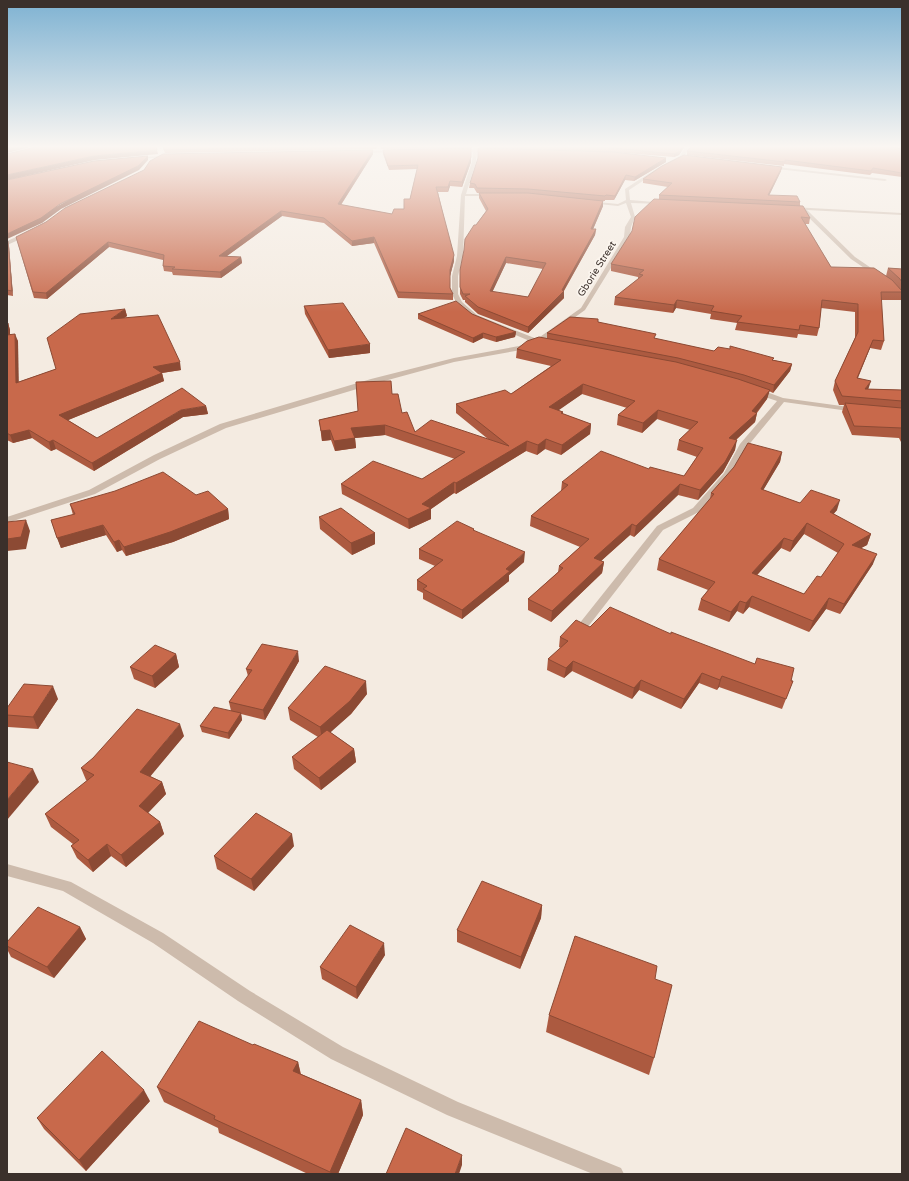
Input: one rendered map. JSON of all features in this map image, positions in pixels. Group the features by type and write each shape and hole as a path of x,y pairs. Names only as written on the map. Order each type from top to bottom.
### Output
{"street":[{"path":"463,201 460,256 455,276 455,294 459,303 475,316 504,326 541,343"},
{"path":"582,201 618,205 628,201"},
{"name":"Gborie Street","path":"7,520 92,492 156,457 224,426 374,381 454,360 522,348 541,343 583,309 627,237 628,227 633,217 628,201"},
{"path":"630,201 667,203"},
{"path":"788,208 902,214"},
{"path":"803,209 853,258 882,278"},
{"path":"7,243 33,231"},
{"path":"746,387 782,400 865,411"},
{"path":"583,626 660,528 696,510 728,474 743,446 782,400"},
{"path":"7,870 66,886 158,938 244,996 337,1053 453,1109 614,1174"}],"building":[{"path":"7,201 66,201 41,218 7,234"},
{"path":"79,201 340,201 338,204 392,214 394,209 404,209 404,201 440,201 454,255 450,270 450,288 453,294 398,292 374,237 352,241 324,218 281,211 219,256 241,257 220,272 172,269 175,267 163,266 164,255 108,242 46,293 33,292 16,237 46,222 65,208"},
{"path":"484,201 603,201 591,229 596,229 562,290 564,291 528,327 478,307 465,296 470,294 463,294 460,287 460,270 465,239 474,225 476,225 488,209","holes":["506,257 546,263 528,297 490,291"]},
{"path":"652,201 699,201 803,206 810,218 801,217 831,267 874,268 892,280 902,291 881,292 884,341 873,340 857,378 871,381 865,389 902,390 902,401 842,396 835,381 858,332 858,304 822,300 819,328 800,325 799,330 737,322 742,316 711,311 714,306 677,300 674,305 615,297 643,275 639,274 644,270 611,264 632,231 635,217"},
{"path":"8,241 12,291 7,290"},
{"path":"888,268 902,269 902,282 900,279"},
{"path":"456,301 472,314 516,332 496,337 483,333 473,338 418,314"},
{"path":"343,303 370,344 328,350 304,306"},
{"path":"125,309 111,319 158,315 180,362 153,367 162,373 59,415 97,438 182,388 206,406 181,410 92,463 53,440 49,442 29,430 10,435 7,433 7,335 15,334 16,383 56,369 47,338 80,314"},
{"path":"570,317 598,319 598,322 656,334 654,338 714,351 718,347 730,349 730,346 774,358 772,360 792,364 774,385 744,375 678,358 547,333"},
{"path":"539,337 676,362 738,379 770,390 752,411 757,413 729,438 737,440 725,462 700,490 680,484 636,526 632,524 594,558 604,562 552,611 528,599 563,568 559,566 589,539 531,516 568,485 562,482 601,451 649,469 650,467 684,476 703,448 679,440 698,422 658,410 643,423 618,415 635,401 583,384 549,407 591,424 562,445 546,439 538,445 527,441 456,483 454,482 422,504 431,508 408,519 341,484 373,461 422,479 465,452 385,425 351,428 355,438 334,441 330,430 321,431 319,420 358,411 356,382 391,381 392,394 398,394 402,413 407,412 415,432 431,420 509,446 456,404 505,390 511,394 561,360 517,349 527,341"},
{"path":"845,403 902,408 902,428 854,426"},
{"path":"748,443 782,452 761,489 800,503 811,490 840,500 830,512 871,534 852,545 877,554 844,604 829,598 813,621 752,596 746,603 740,601 731,612 701,599 715,582 659,559 714,494 711,493 734,467","holes":["807,523 844,544 821,577 817,576 804,594 752,573 784,538 793,541"]},
{"path":"163,472 196,495 208,491 228,509 170,532 124,547 119,540 114,542 103,525 57,538 51,520 75,514 70,504 115,491"},
{"path":"341,508 375,533 351,543 319,517"},
{"path":"26,520 21,537 7,539 7,522"},
{"path":"457,521 474,529 473,530 525,552 506,569 510,571 462,610 423,589 427,586 417,580 443,560 419,549"},
{"path":"610,607 671,634 671,632 755,664 757,658 794,668 791,681 793,681 786,699 722,676 720,680 702,673 684,699 641,680 634,688 573,661 566,668 548,659 568,641 560,637 576,620 590,627"},
{"path":"262,644 298,651 263,710 229,702 252,670 246,669"},
{"path":"155,645 176,654 152,676 130,667"},
{"path":"325,666 366,681 350,701 320,727 288,708"},
{"path":"24,684 53,686 33,717 7,715 7,708"},
{"path":"214,707 241,713 228,733 200,726"},
{"path":"137,709 180,724 140,772 162,782 139,806 160,822 121,855 107,844 88,860 71,846 79,840 45,814 94,775 81,768 93,758"},
{"path":"327,730 354,749 319,778 292,757"},
{"path":"7,762 33,769 7,800"},
{"path":"256,813 292,834 251,879 214,856"},
{"path":"482,881 542,905 521,957 457,930"},
{"path":"38,907 80,927 47,967 7,946 7,942"},
{"path":"350,925 384,943 356,987 320,967"},
{"path":"575,936 657,966 655,979 672,985 654,1058 549,1015"},
{"path":"199,1021 253,1045 254,1044 298,1062 293,1071 361,1100 330,1172 214,1119 215,1116 157,1087"},
{"path":"102,1051 144,1090 79,1160 37,1118"},
{"path":"406,1128 462,1155 455,1174 386,1174"}]}
